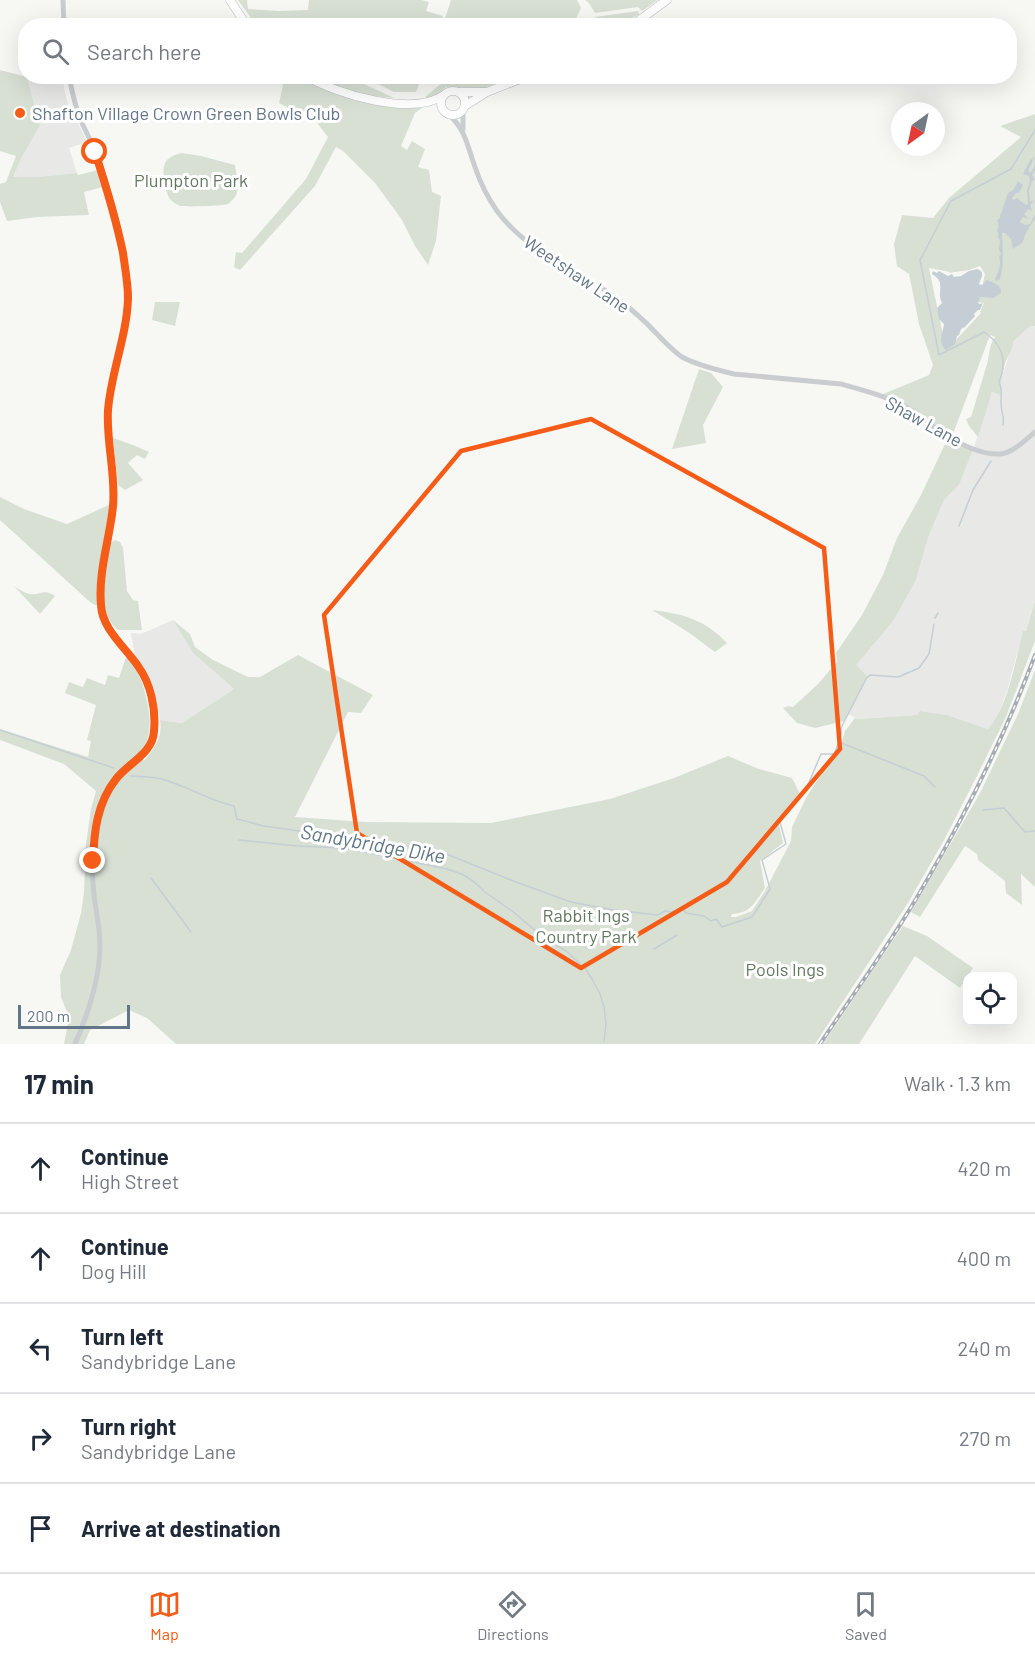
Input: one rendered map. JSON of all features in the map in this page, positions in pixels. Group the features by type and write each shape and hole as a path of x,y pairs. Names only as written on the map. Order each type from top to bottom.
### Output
{"highway":[{"path":"230,0 242,18"},
{"path":"642,18 667,0"},
{"path":"324,84 357,97 420,104 431,102 454,91 487,92"},
{"path":"420,104 447,114 457,114 487,92 508,84"},
{"path":"454,91 464,98 464,108"},
{"path":"444,96 441,106 447,114"}],"street":[{"path":"63,0 64,18"},
{"path":"70,84 73,99 111,199 127,278 126,314 110,395 108,429 114,503 102,567 100,605 107,626 139,666 147,680 151,693 154,728 151,743 146,750 115,780 102,803 96,825 93,850 93,893 100,947 86,1018 75,1044"},
{"name":"Weetshaw Lane","path":"462,131 464,108"},
{"name":"Weetshaw Lane","path":"447,114 462,131 484,190 509,226 542,253 616,298 670,347 683,357 700,364"},
{"name":"Shaw Lane","path":"700,364 734,374 841,384 855,388 907,408 953,439 976,449 993,453 1003,454 1010,451 1035,432"}],"highlighted area":[{"path":"591,419 824,548 840,749 727,882 581,968 357,833 324,615 461,451"}],"shaded area":[{"path":"29,84 63,84 74,123 78,123 87,142 69,148 77,173 13,177 40,125"},
{"path":"1035,157 1028,170 1030,173 1035,161 1035,170 1032,175 1035,180 1032,181 1029,191 1030,202 1035,200 1030,205 1032,211 1028,209 1024,214 1029,219 1023,217 1020,222 1025,225 1030,224 1035,214 1035,218 1023,242 1013,249 1011,239 1002,233 1002,268 1000,279 996,281 1001,254 1000,241 997,237 999,226 997,220 1000,218 1008,193 1013,190 1018,181 1023,185 1019,193 1012,198 1028,204 1029,176 1023,174 1030,160"},
{"path":"977,269 982,273 979,284 982,285 987,280 999,286 1001,293 993,298 980,297 978,303 983,303 980,310 961,329 955,344 946,350 941,341 944,324 939,319 937,308 942,303 940,284 932,274 933,271 937,273 939,271 948,276 952,274 954,277"},
{"path":"1030,326 1035,326 1035,601 1026,631 1023,631 997,719 988,729 947,715 920,711 918,715 858,719 848,714 868,677 855,665 894,620 916,580 928,538 944,500 959,485 992,392 1001,394 1000,383 1013,342"},
{"path":"173,620 193,653 234,689 182,723 160,720 154,689 147,672 135,657 131,633 141,634"}],"green space":[{"path":"238,0 247,0 248,9 279,11 308,10 309,0 421,0 429,2 426,11 443,16 442,18 251,18"},
{"path":"451,0 577,0 581,8 576,18 445,18"},
{"path":"585,0 658,0 642,11 638,7 595,13"},
{"path":"638,11 639,14 632,18 595,17"},
{"path":"0,70 18,75 18,84 29,84 40,125 13,177 77,173 78,175 98,170 103,187 84,192 89,215 37,217 7,221 0,202 0,184 6,182 16,156 0,151"},
{"path":"281,84 312,84 342,96 383,105 422,108 415,113 401,146 407,150 412,141 425,149 418,167 429,170 432,192 441,196 436,241 428,265 402,220 375,183 343,151 336,147 315,186 240,270 234,267 236,252 242,253 306,179 328,137 317,123 279,103 283,85"},
{"path":"332,84 364,84 394,98 353,92"},
{"path":"378,84 419,84 416,92 394,92"},
{"path":"441,84 494,84 483,88 446,87 431,99 425,97"},
{"path":"1035,114 1035,326 1030,326 1013,342 1002,373 1001,395 992,392 978,437 966,419 971,417 991,344 995,337 990,335 953,434 883,394 929,375 933,365 919,324 909,274 897,266 894,244 902,215 933,218 949,198 1021,137 1000,126","holes":["980,266 985,274 980,297 976,302 984,303 981,313 955,341 945,345 929,268 949,273"]},
{"name":"Plumpton Park","path":"182,153 235,165 238,190 228,204 180,206 169,198 164,178 165,164 170,157"},
{"path":"155,302 180,302 175,326 152,320"},
{"path":"699,369 711,373 723,387 703,425 706,443 672,449"},
{"path":"924,422 946,439 973,450 959,485 944,500 928,538 916,580 894,620 856,665 868,677 844,721 815,728 797,723 783,708 793,707 837,662 836,653 862,615 883,575 897,538 921,495 945,444"},
{"path":"113,438 149,452 145,459 137,455 128,463 143,480 125,490 118,485"},
{"path":"0,497 24,509 67,524 113,503 102,567 100,605 90,602 0,520"},
{"path":"115,540 120,542 123,548 127,591 133,600 138,601 142,630 118,630 110,621 105,610 106,565 109,548"},
{"path":"14,586 29,594 44,592 55,596 40,614"},
{"path":"1035,601 1035,641 1006,717 977,776 908,903 815,1044 176,1044 147,1018 129,1010 90,1030 84,1044 64,1044 69,1017 61,997 60,975 71,950 81,913 86,844 96,791 64,764 0,740 0,729 88,757 91,741 87,740 96,705 65,693 69,682 83,687 87,678 105,685 108,675 119,678 127,654 143,686 149,712 150,724 145,746 135,757 145,760 159,737 160,720 182,723 234,689 193,653 173,620 190,634 195,647 213,660 248,677 260,677 298,655 373,695 361,713 348,712 295,817 365,822 491,823 610,799 674,778 728,756 759,769 792,778 800,794 778,820 783,843 760,861 765,888 752,906 732,914 731,917 736,917 752,911 765,891 791,841 792,827 807,796 841,745 845,731 855,718 917,715 920,711 947,715 988,729 1006,695 1023,631 1026,631"},
{"path":"652,610 674,613 692,619 710,628 727,643 715,652"},
{"path":"1035,670 1035,887 1021,874 1022,905 1006,893 1005,881 978,860 977,854 965,846 920,917 911,912 980,793 1018,714"},
{"path":"903,926 927,936 973,968 970,972 963,972 963,983 960,988 915,956 859,1044 823,1044"}],"waterway":[{"path":"1003,425 999,382 1003,360 996,342 984,332 939,355 920,260 951,201 1011,169 1035,130"},
{"path":"959,526 973,490 991,461"},
{"path":"935,618 938,613"},
{"name":"Sandybridge Dike","path":"131,776 157,778 174,783 234,806 237,819 264,826 439,851 571,902 658,915 665,911 683,909 686,913 704,916 711,921 716,919 722,927 752,917 770,889 762,860 786,844 780,822 807,787 821,754 834,754 841,728 866,679 870,675 898,677 919,668 929,654 934,624"},
{"path":"0,730 114,768"},
{"path":"839,742 924,776 935,787"},
{"path":"983,810 1004,808 1025,832 1035,831"},
{"path":"239,840 344,848 462,874 537,932 566,951 585,968 600,994 604,1007 606,1024 604,1041"},
{"path":"151,878 191,932"},
{"path":"654,949 677,935"}],"railway":[{"path":"820,1044 902,922 943,853 999,741 1035,655"}],"place":[{"name":"Shafton Village Crown Green Bowls Club","path":"20,113"}],"route":[{"path":"93,861 96,825 102,803 115,780 146,750 154,735 151,693 147,680 139,666 107,626 100,605 102,567 114,503 108,410 128,299 127,278 111,199 95,152"}],"park label":[{"name":"Rabbit Ings Country Park","path":"586,925"},
{"name":"Pools Ings","path":"785,969"}]}
